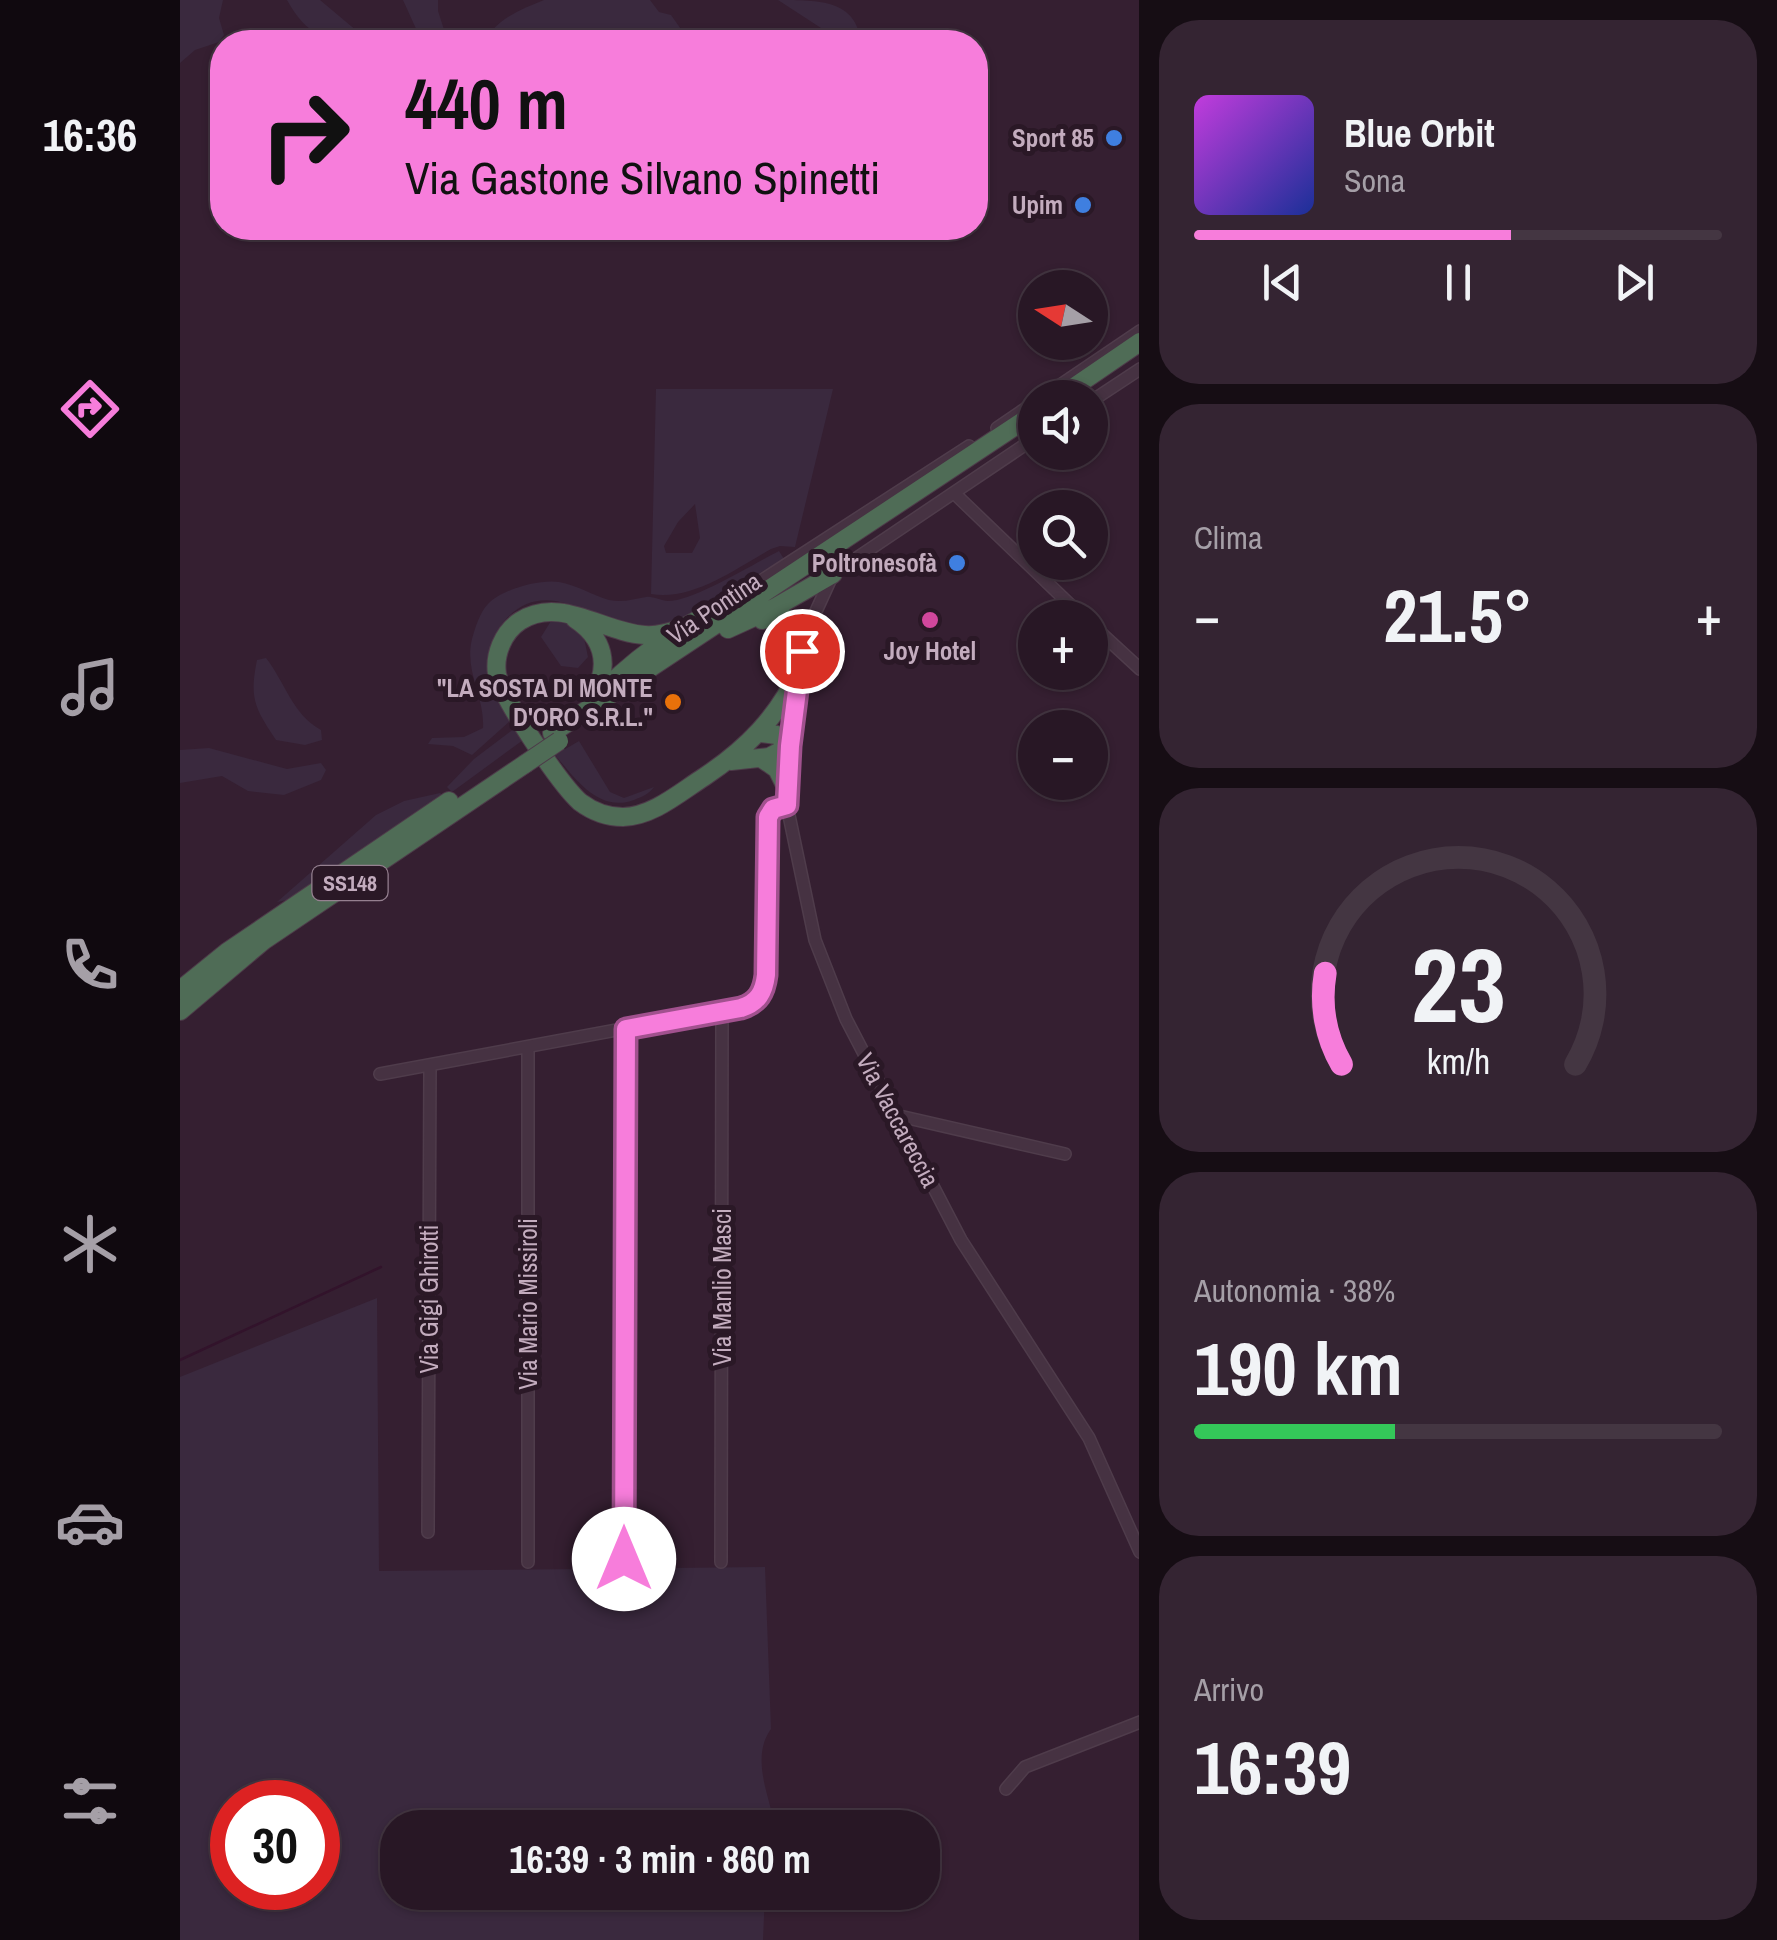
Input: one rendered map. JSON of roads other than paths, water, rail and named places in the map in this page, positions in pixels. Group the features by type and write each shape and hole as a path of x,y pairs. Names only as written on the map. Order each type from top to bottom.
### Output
{"highway":[{"path":"1098,380 1139,343"},
{"path":"1103,380 1139,357"},
{"name":"Via Pontina","path":"180,1011 263,941 522,759 1018,424"},
{"name":"Via Pontina","path":"555,736 728,629 1018,436"},
{"path":"728,629 834,574"},
{"path":"555,736 636,660 682,628 716,609 774,587"},
{"path":"682,628 642,635 566,614 542,613 518,622 502,641 496,669 506,696 578,800 605,814 638,814 658,806 726,762 760,733 781,705 799,670"},
{"path":"566,614 592,633 601,648 602,675 590,701"},
{"path":"728,629 786,616 797,624 804,646"},
{"path":"726,762 761,758 790,746 780,736 760,733"},
{"path":"761,758 776,770 786,796"},
{"name":"Via Pontina","path":"180,990 243,940 522,759"}],"street":[{"name":"Via Pontina","path":"1067,380 1139,331"},
{"path":"1108,382 1139,369"},
{"name":"Via Pontina","path":"716,609 1018,413"},
{"path":"834,574 1018,450"},
{"path":"954,493 1065,600"},
{"name":"Via Vaccareccia","path":"834,574 804,646 786,796 821,960 851,1030 974,1262 1089,1438 1139,1550"},
{"path":"1108,640 1139,668"},
{"path":"380,1074 751,1004 764,987 768,817 786,796"},
{"name":"Via Manlio Masci","path":"722,1012 722,1562"},
{"path":"624,1559 626,1029"},
{"name":"Via Mario Missiroli","path":"528,1047 528,1562"},
{"name":"Via Gigi Ghirotti","path":"428,1532 430,1066"},
{"path":"895,1115 1066,1154"},
{"path":"1006,1788 1025,1767 1139,1722"}],"waterway":[{"path":"180,1360 381,1267"}],"place":[{"name":"Sport 85","path":"1114,138"},
{"name":"Upim","path":"1083,205"},
{"name":"Poltronesofà","path":"957,563"},
{"name":"Joy Hotel","path":"930,620"},
{"name":"\"LA SOSTA DI MONTE D'ORO S.R.L.\"","path":"673,702"}]}
